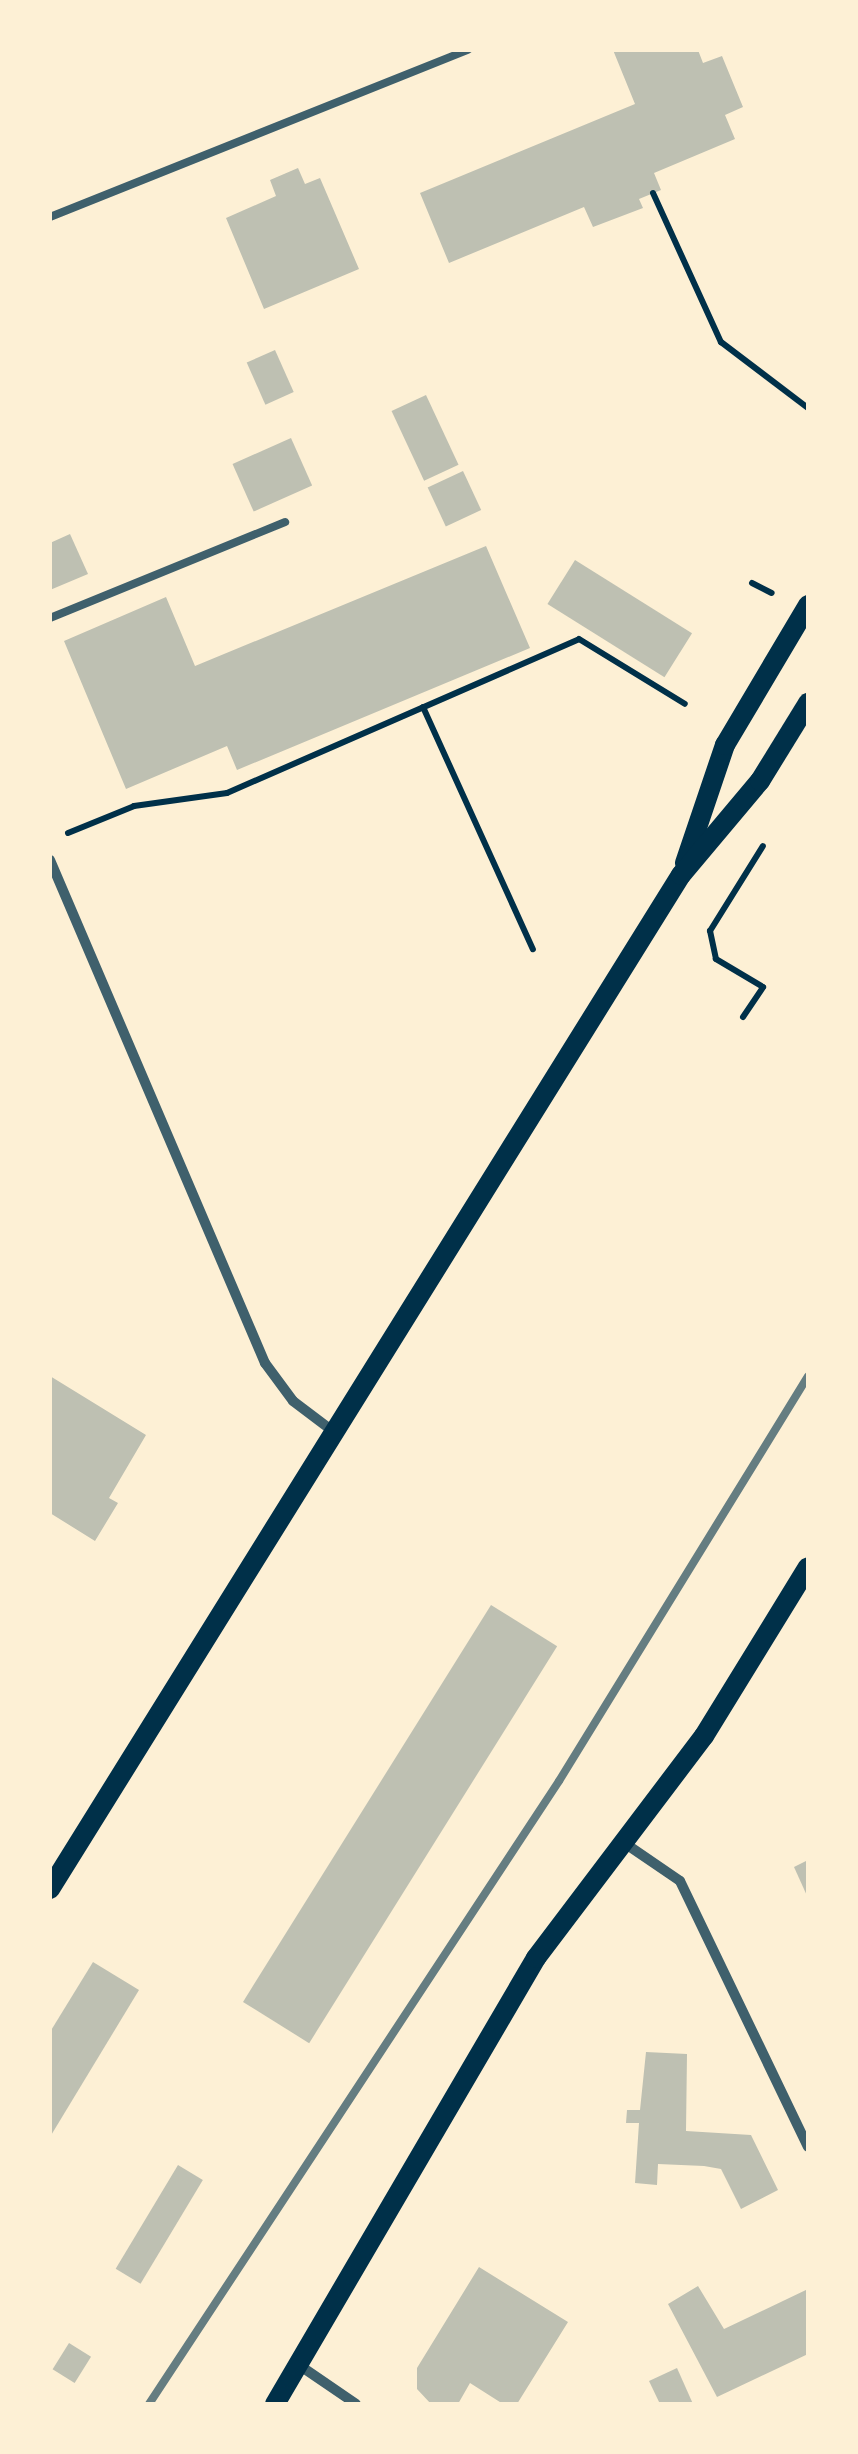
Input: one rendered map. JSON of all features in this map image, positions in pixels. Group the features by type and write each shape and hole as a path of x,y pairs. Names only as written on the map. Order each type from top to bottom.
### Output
{"main road":[{"path":"681,874 725,745 808,605"},
{"path":"50,1889 681,874 760,781 808,703"},
{"path":"274,2404 536,1958 704,1736 808,1566"}],"street":[{"path":"50,860 264,1363 292,1401 334,1432"},
{"path":"622,1842 680,1881 808,2146"},
{"path":"299,2365 356,2404"}],"lane":[{"path":"50,217 468,50"},
{"path":"50,618 285,522"}],"path":[{"path":"653,194 721,342 808,408"},
{"path":"50,840 134,806 226,793 579,639 685,704"},
{"path":"424,707 533,949"},
{"path":"744,1017 763,987 716,959 710,931 769,836"}],"building":[{"path":"613,50 698,50 703,63 722,56 743,107 725,115 735,139 654,173 661,190 639,199 643,208 593,227 584,207 449,263 420,193 635,104"},
{"path":"298,168 305,184 320,178 359,269 264,309 226,218 276,196 270,180"},
{"path":"275,350 294,392 265,405 247,363"},
{"path":"426,395 459,465 424,481 392,411"},
{"path":"291,438 312,486 254,512 233,464"},
{"path":"463,471 481,510 446,526 428,487"},
{"path":"70,534 88,574 50,590 50,543"},
{"path":"486,546 530,648 237,770 227,746 126,789 64,641 166,597 195,666"},
{"path":"575,560 692,633 664,677 547,604"},
{"path":"50,1376 146,1435 109,1498 118,1503 95,1541 50,1513"},
{"path":"491,1605 557,1646 309,2043 243,2002"},
{"path":"808,1860 808,1898 794,1867"},
{"path":"93,1962 139,1990 50,2137 50,2032"},
{"path":"646,2052 687,2054 686,2131 751,2135 778,2190 741,2209 721,2169 658,2164 657,2185 635,2183 639,2123 626,2123 627,2110 640,2110"},
{"path":"178,2165 203,2180 141,2284 116,2269"},
{"path":"479,2267 568,2322 517,2404 503,2404 470,2383 458,2404 431,2404 417,2389 417,2368"},
{"path":"698,2286 724,2329 808,2289 808,2354 717,2397 668,2304"},
{"path":"69,2343 91,2357 75,2383 53,2369"},
{"path":"677,2368 693,2404 660,2404 649,2381"}],"railway":[{"path":"149,2404 559,1781 808,1376"}]}
